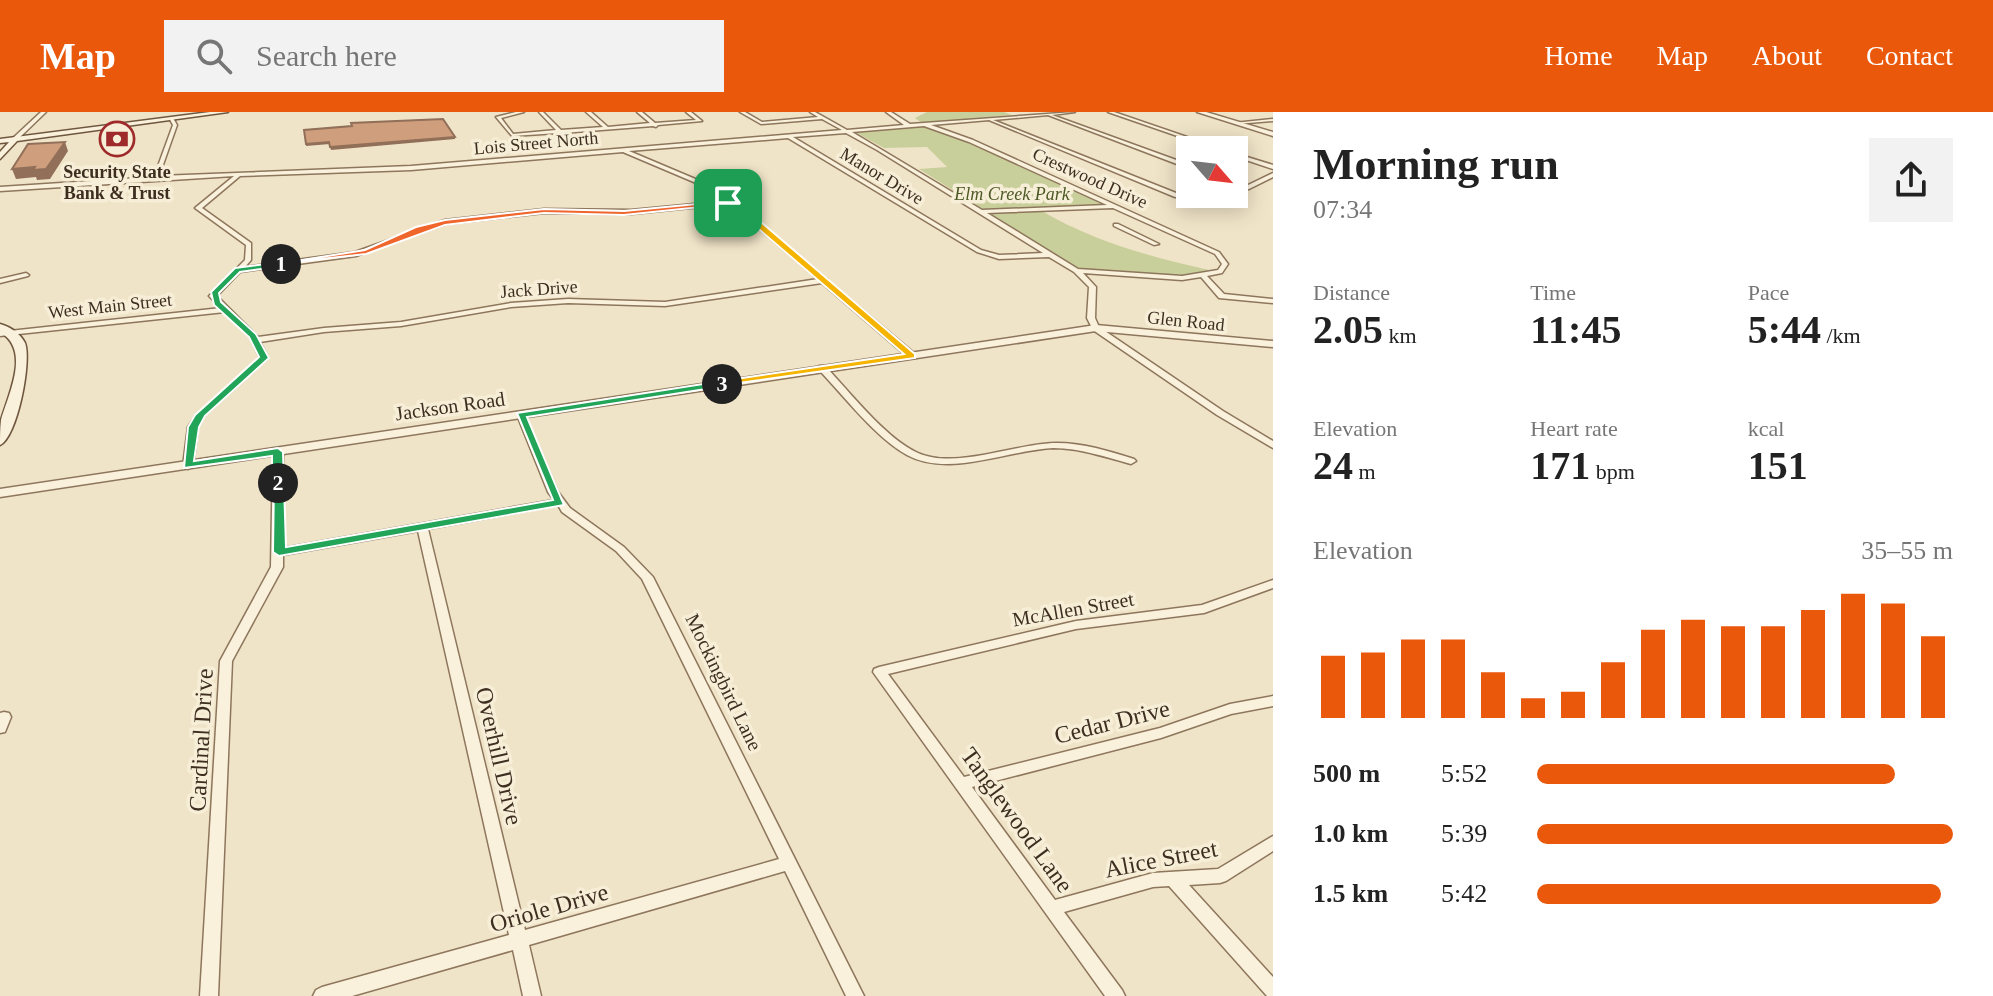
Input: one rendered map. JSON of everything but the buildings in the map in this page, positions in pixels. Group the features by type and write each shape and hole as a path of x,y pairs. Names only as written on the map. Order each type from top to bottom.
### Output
{"main road":[{"path":"0,141 225,112"},
{"path":"0,157 15,139"},
{"path":"0,439 21,359 21,345 3,331"}],"street":[{"path":"15,139 44,112"},
{"path":"522,112 498,117 512,135 697,123 700,120 688,112"},
{"path":"541,112 561,133"},
{"path":"588,112 608,129"},
{"path":"639,112 656,126"},
{"path":"742,112 761,123 823,118"},
{"path":"812,112 1076,271 1093,287 1091,318 1096,328 1220,413 1273,445"},
{"path":"888,112 909,126"},
{"name":"Lois Street North","path":"0,189 156,178 411,168 1073,112"},
{"path":"1110,112 1181,136"},
{"path":"1200,112 1273,134"},
{"path":"1042,113 1176,162"},
{"path":"156,178 175,127 171,119"},
{"path":"987,119 1176,195"},
{"path":"1236,123 1273,120"},
{"name":"Crestwood Drive","path":"926,125 971,141 1172,232 1222,259 1223,269 1204,277"},
{"name":"Manor Drive","path":"790,136 979,251 999,257 1051,255"},
{"path":"621,149 709,186 732,202 912,356"},
{"path":"1248,159 1273,167"},
{"path":"188,466 193,427 200,415 262,363 264,358 256,340 213,296 250,257 249,244 198,208 239,175"},
{"path":"1248,188 1273,175"},
{"path":"238,270 356,254 445,222 544,211 624,213 732,202"},
{"path":"980,212 1114,206"},
{"path":"1116,225 1156,244"},
{"path":"1139,236 1172,232"},
{"path":"1076,271 1173,278 1204,277 1222,296 1273,301"},
{"path":"0,281 26,275"},
{"name":"Jack Drive","path":"256,340 401,324 511,305 568,301 665,304 825,280"},
{"name":"West Main Street","path":"3,331 224,310"},
{"name":"Glen Road","path":"1096,328 1273,344"},
{"name":"Jackson Road","path":"0,493 1096,328"},
{"path":"822,368 902,447 920,458 949,460 1049,445 1102,452 1131,461"},
{"name":"Mockingbird Lane","path":"521,415 560,502 634,561 647,577 855,996"},
{"name":"Cardinal Drive","path":"209,996 226,661 271,582 279,552 278,452"},
{"path":"279,552 560,502"},
{"name":"Overhill Drive","path":"422,527 532,996"},
{"name":"McAllen Street","path":"879,672 1076,625 1204,609 1273,584"},
{"name":"Tanglewood Lane","path":"879,672 1116,996"},
{"name":"Cedar Drive","path":"961,784 1161,733 1230,709 1273,701"},
{"name":"Alice Street","path":"1052,908 1153,880 1220,876 1273,843"},
{"name":"Oriole Drive","path":"322,996 788,863"},
{"path":"1173,879 1273,990"}],"green space":[{"path":"927,112 1004,112 1012,115 922,123 915,118"},
{"name":"Elm Creek Park","path":"924,126 965,141 1104,205 1040,210 1060,221 1122,247 1209,270 1190,276 1166,276 1077,268 919,169 947,167 927,147 884,148 855,132"}],"place":[{"name":"Security State Bank & Trust","path":"117,139"}],"route":[{"path":"732,202 912,356 521,415 560,502 279,552 278,452 188,466 193,427 200,415 262,363 264,358 253,336 213,296 238,270 356,254 445,222 544,211 624,213 728,203 732,202"}]}
